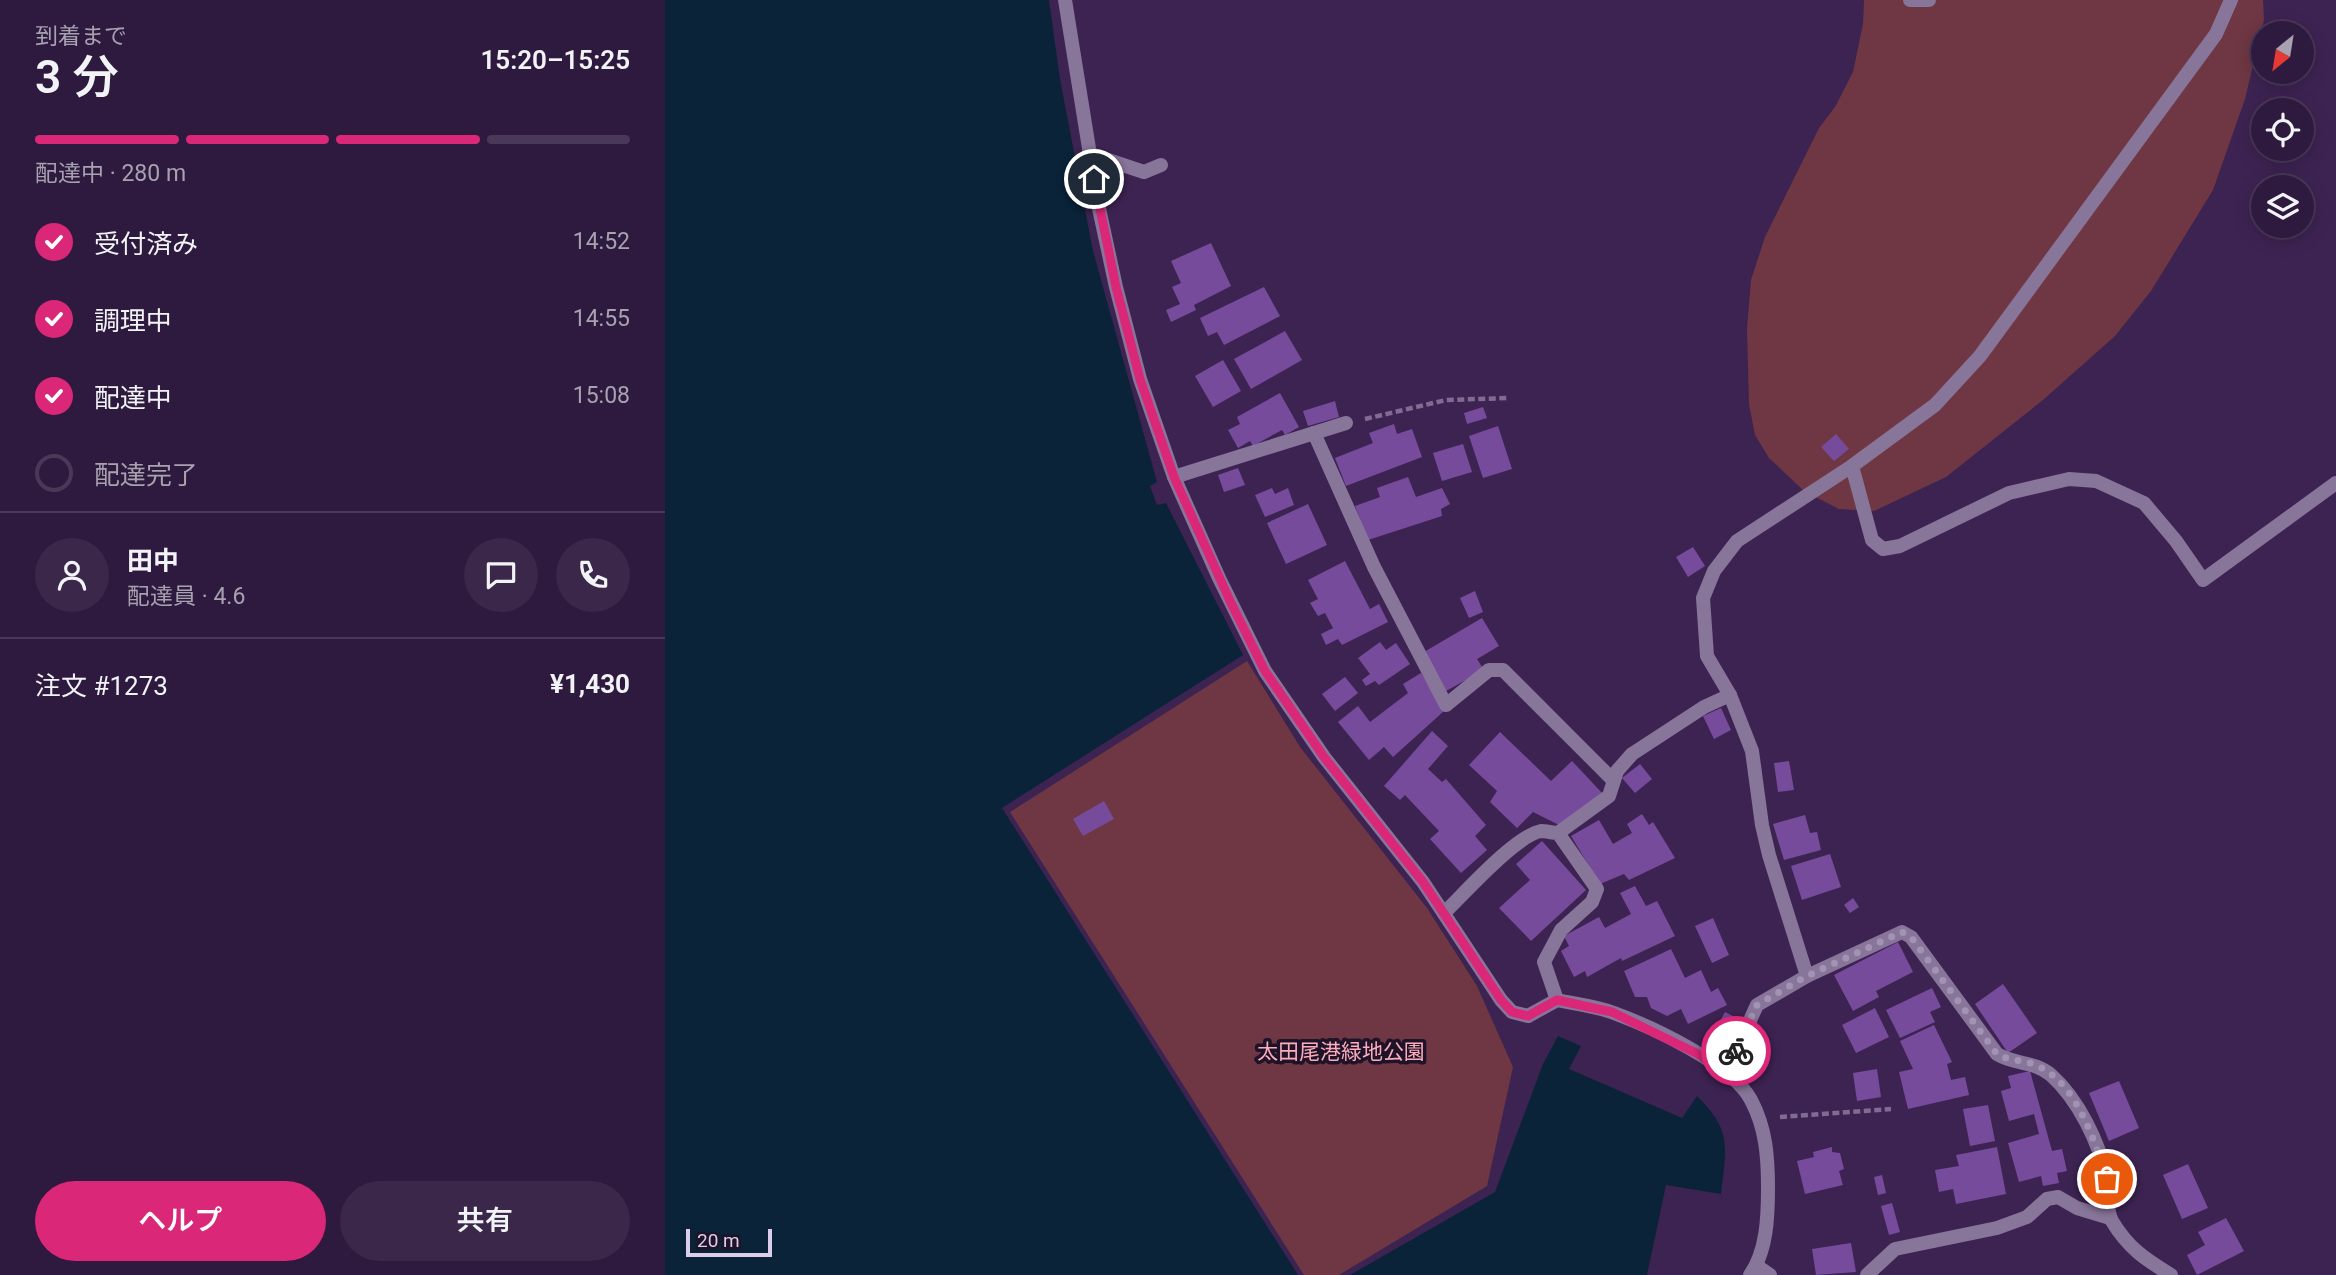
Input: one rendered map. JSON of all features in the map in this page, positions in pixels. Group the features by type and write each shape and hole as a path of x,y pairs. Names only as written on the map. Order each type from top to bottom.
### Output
{"street":[{"path":"1065,0 1090,154 1116,287 1140,379 1174,477 1219,578 1265,671 1324,757 1423,882 1501,1000 1512,1012 1528,1016 1557,1000 1612,1012 1700,1055 1738,1082 1750,1098 1760,1119 1768,1154 1765,1234 1753,1270 1770,1275"},
{"path":"1910,0 1929,0"},
{"path":"1807,976 1769,855 1752,751 1730,695 1707,656 1703,598 1714,570 1737,541 1852,466 1935,405 1980,356 2215,34 2231,0"},
{"path":"1090,154 1144,172 1161,165"},
{"path":"1174,477 1346,423"},
{"path":"1314,433 1374,567 1446,705 1489,670 1503,670 1613,780"},
{"path":"1852,466 1872,540 1883,549 1900,546 2010,492 2070,479 2096,481 2144,503 2176,541 2203,580 2336,483"},
{"path":"1444,914 1500,858 1523,841 1541,831 1558,833 1609,796 1613,780 1632,754 1704,707 1730,695"},
{"path":"1557,1000 1544,962 1561,930 1592,902 1597,889 1558,833"},
{"path":"1725,1073 1757,1005 1807,976 1902,932 1911,937 1997,1054 2005,1059 2037,1065 2061,1084 2085,1117 2107,1179 2110,1218 2133,1251 2171,1275"},
{"path":"1867,1275 1895,1249 1997,1228 2027,1217 2047,1199 2058,1197 2077,1208 2110,1218"}],"path":[{"path":"1346,423 1446,400 1509,398"},
{"path":"1760,1119 1891,1109"}],"green space":[{"path":"1864,0 2263,0 2264,20 2251,21 2251,74 2213,190 2151,291 2115,336 2043,400 1946,477 1874,511 1839,509 1804,491 1769,458 1755,435 1749,404 1747,329 1751,280 1765,237 1819,128 1835,107 1853,72 1863,24"},
{"name":"太田尾港緑地公園","path":"1247,661 1300,747 1427,908 1477,986 1513,1067 1487,1186 1339,1275 1304,1275 1010,812"}],"water":[{"path":"665,0 1049,0 1060,79 1093,251 1157,482 1150,486 1157,505 1166,503 1243,655 1002,808 1298,1275 665,1275"},
{"path":"1558,1036 1581,1046 1569,1069 1682,1118 1697,1096 1709,1108 1722,1130 1725,1152 1721,1194 1666,1185 1647,1275 1350,1275 1495,1192 1543,1064"}],"building":[{"path":"1211,243 1231,286 1194,305 1196,310 1171,322 1166,310 1180,304 1172,287 1181,283 1171,261"},
{"path":"1264,287 1280,316 1224,345 1217,332 1208,336 1200,318"},
{"path":"1285,331 1302,360 1251,389 1234,359"},
{"path":"1223,360 1241,391 1213,407 1195,376"},
{"path":"1280,393 1299,427 1285,435 1282,430 1253,446 1250,441 1238,448 1228,430 1240,424 1237,417"},
{"path":"1335,401 1339,417 1308,426 1303,411"},
{"path":"1483,407 1487,418 1467,424 1464,413"},
{"path":"1394,424 1397,434 1412,429 1422,457 1346,486 1335,458 1373,443 1369,433"},
{"path":"1498,426 1512,469 1483,478 1469,436"},
{"path":"1836,434 1849,449 1834,461 1821,447"},
{"path":"1463,444 1472,472 1442,481 1433,453"},
{"path":"1238,468 1245,485 1224,492 1218,475"},
{"path":"1408,477 1416,497 1442,488 1450,504 1441,509 1442,516 1368,540 1355,506 1380,497 1377,488"},
{"path":"1272,488 1275,494 1288,488 1294,505 1265,517 1255,495"},
{"path":"1308,504 1327,545 1286,564 1267,523"},
{"path":"1693,547 1705,566 1688,577 1676,557"},
{"path":"1345,561 1370,609 1379,604 1388,622 1342,645 1338,639 1326,645 1321,634 1333,628 1325,613 1318,616 1310,603 1318,599 1308,580"},
{"path":"1475,591 1483,612 1469,618 1460,598"},
{"path":"1482,618 1499,646 1477,659 1484,670 1446,691 1424,652"},
{"path":"1380,642 1386,650 1396,643 1410,664 1379,685 1375,681 1366,686 1362,680 1370,674 1358,658"},
{"path":"1421,673 1444,711 1393,757 1384,747 1369,760 1338,722 1358,706 1370,722 1408,693 1403,684"},
{"path":"1345,677 1358,693 1335,711 1322,694"},
{"path":"1721,708 1731,730 1714,739 1703,716"},
{"path":"1432,731 1448,746 1428,769 1442,782 1446,779 1486,825 1475,836 1487,850 1461,873 1430,839 1439,831 1405,795 1400,800 1384,786"},
{"path":"1500,732 1551,781 1572,761 1603,794 1559,825 1533,812 1517,828 1490,802 1497,791 1469,765"},
{"path":"1789,761 1794,790 1778,792 1774,763"},
{"path":"1640,764 1652,779 1635,793 1622,778"},
{"path":"1104,801 1114,819 1083,836 1073,819"},
{"path":"1642,814 1649,825 1653,822 1675,858 1629,880 1624,874 1600,884 1571,836 1599,820 1613,844 1632,833 1627,824"},
{"path":"1805,815 1810,833 1817,832 1821,850 1784,860 1773,824"},
{"path":"1542,841 1586,890 1531,941 1499,908 1530,880 1516,864"},
{"path":"1830,854 1841,887 1802,900 1791,866"},
{"path":"1635,886 1646,906 1657,901 1675,936 1622,961 1621,958 1587,977 1585,971 1574,977 1561,951 1569,946 1564,936 1599,917 1605,928 1631,914 1620,893"},
{"path":"1853,898 1859,907 1850,913 1844,905"},
{"path":"1713,918 1729,955 1712,963 1695,926"},
{"path":"1898,942 1913,972 1876,991 1879,997 1853,1011 1834,975"},
{"path":"1671,949 1685,978 1701,970 1711,992 1718,988 1727,1005 1688,1024 1681,1009 1667,1016 1651,1008 1647,997 1635,997 1624,971"},
{"path":"2003,984 2037,1033 2008,1053 1975,1004"},
{"path":"1932,988 1941,1007 1930,1012 1935,1022 1900,1038 1886,1010"},
{"path":"1875,1008 1889,1037 1856,1053 1842,1025"},
{"path":"1725,1012 1741,1020 1735,1033 1718,1025"},
{"path":"1934,1025 1952,1062 1947,1064 1951,1080 1965,1077 1969,1095 1908,1109 1899,1072 1913,1069 1900,1041"},
{"path":"1877,1069 1881,1097 1857,1101 1853,1073"},
{"path":"2030,1071 2052,1151 2062,1149 2067,1171 2057,1173 2059,1183 2043,1186 2041,1176 2019,1182 2008,1143 2039,1134 2034,1114 2009,1121 2001,1091 2011,1088 2008,1076"},
{"path":"2119,1081 2139,1128 2109,1141 2089,1093"},
{"path":"1988,1105 1995,1141 1970,1146 1963,1109"},
{"path":"1832,1147 1832,1152 1840,1153 1844,1169 1839,1171 1843,1185 1805,1194 1797,1161 1814,1157 1813,1152"},
{"path":"1997,1147 2006,1194 1956,1204 1953,1189 1939,1192 1935,1170 1959,1166 1956,1155"},
{"path":"2188,1164 2208,1208 2182,1219 2163,1175"},
{"path":"1882,1175 1886,1193 1878,1195 1874,1177"},
{"path":"1892,1203 1900,1232 1889,1235 1881,1206"},
{"path":"2226,1218 2244,1251 2197,1275 2187,1255 2205,1245 2198,1232"},
{"path":"1851,1243 1856,1272 1816,1275 1812,1249"}],"way so far":[{"path":"1736,1051 1757,1005 1807,976 1902,932 1911,937 1997,1054 2005,1059 2037,1065 2061,1084 2085,1117 2107,1179"}],"route":[{"path":"1094,179 1116,287 1140,379 1174,477 1230,601 1265,671 1324,757 1423,882 1501,1000 1512,1012 1528,1016 1557,1000 1612,1012 1700,1055 1725,1073 1736,1051"}]}
